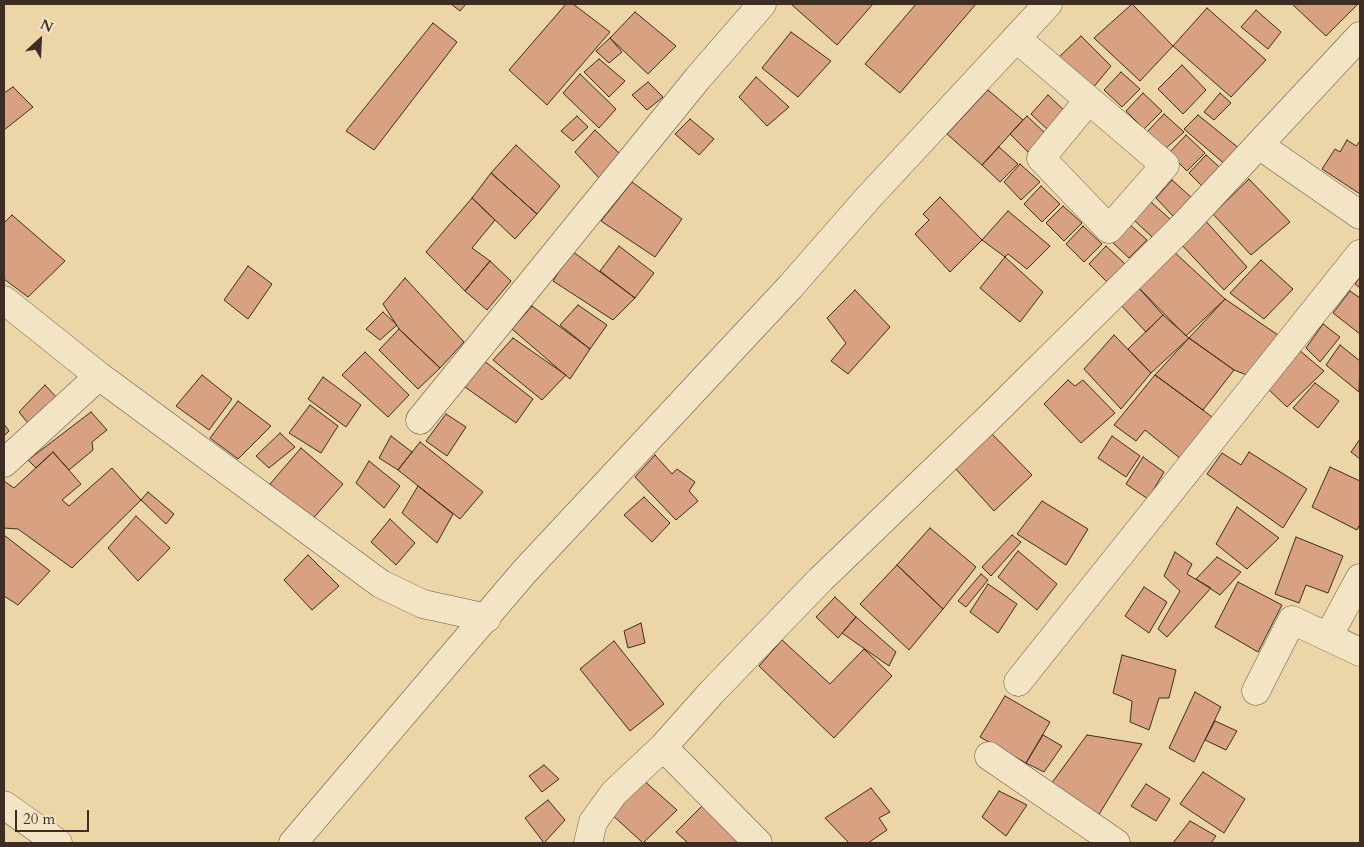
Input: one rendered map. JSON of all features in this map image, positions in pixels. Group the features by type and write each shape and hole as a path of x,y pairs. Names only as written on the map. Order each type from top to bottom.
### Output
{"street":[{"path":"420,420 698,78 762,4"},
{"path":"293,843 487,618 525,571 790,287 868,198 1048,4"},
{"path":"588,843 593,822 614,792 662,747 816,584 991,416 1164,245 1360,36"},
{"path":"1016,38 1165,165 1109,229 1041,158 1088,101"},
{"path":"1258,145 1360,215"},
{"path":"1018,682 1360,254"},
{"path":"4,300 99,376 381,584 423,604 487,618"},
{"path":"4,463 99,376"},
{"path":"1328,637 1360,578"},
{"path":"1256,691 1292,620 1360,652"},
{"path":"662,747 758,843"},
{"path":"988,756 1116,843"},
{"path":"4,805 58,843"}],"building":[{"path":"451,4 466,4 460,11"},
{"path":"566,4 573,4 610,32 547,105 509,70"},
{"path":"791,4 873,4 837,45"},
{"path":"916,4 976,4 900,93 865,64"},
{"path":"1132,4 1173,46 1140,81 1094,38"},
{"path":"1292,4 1358,4 1326,36"},
{"path":"1207,8 1266,60 1231,97 1173,46"},
{"path":"1256,10 1281,32 1268,49 1241,27"},
{"path":"635,12 676,46 648,74 610,38"},
{"path":"433,23 457,42 374,150 346,131"},
{"path":"791,32 831,61 798,97 762,68"},
{"path":"1081,36 1111,66 1092,89 1059,57"},
{"path":"610,38 622,52 609,63 596,51"},
{"path":"599,59 625,81 609,97 584,72"},
{"path":"1182,65 1206,90 1183,114 1158,89"},
{"path":"1121,72 1140,89 1122,107 1104,90"},
{"path":"580,74 616,109 599,128 563,93"},
{"path":"756,77 789,107 767,126 739,97"},
{"path":"648,82 663,97 647,110 632,95"},
{"path":"13,87 33,107 4,130 4,93"},
{"path":"988,90 1023,120 982,165 947,134"},
{"path":"1143,93 1162,111 1144,129 1126,111"},
{"path":"1220,93 1231,103 1214,120 1204,112"},
{"path":"1048,95 1067,113 1049,131 1031,114"},
{"path":"1164,114 1184,132 1165,149 1147,132"},
{"path":"1198,115 1240,149 1227,166 1184,129"},
{"path":"577,116 588,127 573,141 561,131"},
{"path":"1027,116 1046,134 1028,152 1010,134"},
{"path":"690,119 714,139 699,155 675,134"},
{"path":"595,130 619,153 599,178 575,152"},
{"path":"1186,135 1205,153 1187,171 1169,153"},
{"path":"1347,140 1356,146 1360,141 1360,194 1322,169 1335,149 1340,152"},
{"path":"516,145 560,186 537,214 491,173"},
{"path":"999,147 1018,164 1000,182 982,165"},
{"path":"1206,155 1226,173 1207,191 1189,173"},
{"path":"1020,164 1040,182 1021,200 1004,182"},
{"path":"491,173 537,214 515,239 472,198"},
{"path":"1249,179 1290,222 1251,255 1213,214"},
{"path":"1172,180 1192,198 1173,216 1156,198"},
{"path":"632,182 682,219 655,257 601,221"},
{"path":"1041,186 1060,204 1042,222 1024,204"},
{"path":"940,197 982,240 950,272 915,234 929,220 923,214"},
{"path":"472,198 495,220 472,248 490,261 465,291 426,252"},
{"path":"1151,202 1170,219 1152,237 1134,220"},
{"path":"1063,206 1082,223 1064,241 1046,223"},
{"path":"1008,211 1050,246 1027,269 1008,254 1005,257 982,240"},
{"path":"12,215 65,261 28,297 4,279 4,223"},
{"path":"1203,218 1247,267 1224,290 1179,242"},
{"path":"1128,223 1147,240 1129,258 1111,241"},
{"path":"1083,226 1102,244 1084,262 1066,244"},
{"path":"619,246 654,273 635,298 600,271"},
{"path":"1106,246 1125,264 1107,282 1089,264"},
{"path":"1172,250 1225,299 1186,336 1138,287"},
{"path":"572,251 635,298 613,320 553,281"},
{"path":"1005,257 1043,292 1020,322 980,288"},
{"path":"1261,260 1293,289 1264,319 1230,293"},
{"path":"490,261 511,281 487,310 465,291"},
{"path":"248,266 272,284 248,319 224,300"},
{"path":"1360,277 1360,288 1355,284"},
{"path":"405,278 464,342 440,368 399,329 383,304"},
{"path":"1138,287 1163,315 1146,332 1119,303"},
{"path":"855,290 890,327 848,374 831,361 846,343 827,318"},
{"path":"1350,291 1360,298 1360,334 1333,313"},
{"path":"1225,299 1278,335 1247,375 1234,370 1189,338"},
{"path":"578,305 607,325 590,349 560,325"},
{"path":"532,306 590,349 570,379 512,329"},
{"path":"383,312 397,325 380,340 366,329"},
{"path":"1163,315 1189,338 1151,373 1128,349"},
{"path":"1323,324 1340,337 1320,362 1306,348"},
{"path":"399,329 440,368 418,389 379,350"},
{"path":"1114,335 1151,373 1121,409 1084,369"},
{"path":"513,338 566,375 542,400 493,360"},
{"path":"1189,338 1234,370 1203,410 1155,375"},
{"path":"1340,345 1360,361 1359,392 1326,365"},
{"path":"1299,350 1324,371 1287,407 1266,387"},
{"path":"365,352 409,395 388,417 342,375"},
{"path":"483,360 533,399 516,423 465,387"},
{"path":"202,375 232,399 209,430 176,406"},
{"path":"1155,375 1215,419 1181,459 1145,430 1136,441 1114,425"},
{"path":"323,377 361,405 346,427 308,399"},
{"path":"1068,380 1075,386 1083,380 1115,413 1081,443 1044,404"},
{"path":"1315,383 1339,401 1318,428 1293,408"},
{"path":"45,385 58,399 31,427 19,412"},
{"path":"238,401 271,426 238,459 210,438"},
{"path":"310,405 338,426 321,453 289,433"},
{"path":"91,412 107,430 92,442 93,450 69,470 53,452 36,468 28,460"},
{"path":"446,414 466,427 447,456 426,441"},
{"path":"4,424 9,431 4,436"},
{"path":"990,432 1032,475 994,511 954,467"},
{"path":"280,433 295,447 269,468 256,456"},
{"path":"391,436 412,452 398,470 379,458"},
{"path":"1112,436 1140,456 1126,477 1098,458"},
{"path":"1360,439 1360,459 1351,452"},
{"path":"420,442 483,492 460,519 398,470"},
{"path":"301,448 343,484 311,521 270,484"},
{"path":"53,452 81,484 62,500 69,506 112,468 141,500 72,568 18,529 4,528 4,481 14,488"},
{"path":"1249,452 1307,489 1283,528 1207,474 1222,453 1241,465"},
{"path":"655,455 672,474 677,469 695,482 689,491 698,501 676,520 635,477"},
{"path":"1143,457 1164,472 1148,499 1126,484"},
{"path":"369,461 400,486 384,508 356,483"},
{"path":"1330,467 1360,481 1360,524 1357,530 1312,507"},
{"path":"418,486 453,514 437,543 402,513"},
{"path":"148,492 174,514 166,524 141,500"},
{"path":"644,497 670,523 652,542 624,515"},
{"path":"1042,501 1088,529 1066,565 1017,534"},
{"path":"1237,507 1279,538 1247,569 1216,544"},
{"path":"136,516 170,548 138,581 108,548"},
{"path":"390,519 415,543 396,565 371,542"},
{"path":"930,528 976,567 943,609 897,565"},
{"path":"4,535 50,571 18,605 4,596"},
{"path":"1012,535 1021,542 991,576 982,567"},
{"path":"1296,537 1343,556 1328,593 1306,585 1299,603 1275,594"},
{"path":"1018,551 1057,584 1037,610 998,577"},
{"path":"1175,552 1192,564 1187,574 1211,588 1167,637 1158,629 1180,591 1164,576"},
{"path":"308,555 339,586 312,610 284,580"},
{"path":"1217,557 1241,572 1220,595 1196,579"},
{"path":"897,565 943,609 909,650 860,604"},
{"path":"981,574 988,580 966,607 958,601"},
{"path":"1238,582 1282,605 1258,652 1215,627"},
{"path":"988,584 1017,604 998,633 970,612"},
{"path":"1144,587 1167,602 1149,633 1125,616"},
{"path":"835,597 856,617 838,638 816,617"},
{"path":"856,617 896,652 889,666 842,633"},
{"path":"641,623 645,643 628,648 624,631"},
{"path":"782,640 830,684 864,649 892,676 834,738 759,666"},
{"path":"614,641 664,704 630,731 580,669"},
{"path":"1122,655 1176,670 1169,698 1159,698 1149,730 1130,722 1132,701 1113,693"},
{"path":"1195,692 1221,707 1194,762 1169,748"},
{"path":"1005,696 1050,722 1026,763 980,737"},
{"path":"1215,721 1237,731 1226,750 1205,740"},
{"path":"1043,735 1062,746 1044,772 1026,763"},
{"path":"1087,735 1142,744 1098,816 1051,784"},
{"path":"544,765 559,779 542,792 529,776"},
{"path":"1203,772 1245,799 1224,833 1180,804"},
{"path":"642,779 677,810 643,843 609,812"},
{"path":"1146,784 1170,799 1156,821 1131,806"},
{"path":"871,788 890,812 879,818 887,830 868,843 849,843 825,818"},
{"path":"999,791 1027,805 1006,836 982,817"},
{"path":"548,800 565,820 544,843 525,818"},
{"path":"703,805 743,843 688,843 676,832"},
{"path":"1190,821 1216,836 1211,843 1173,843"}]}
